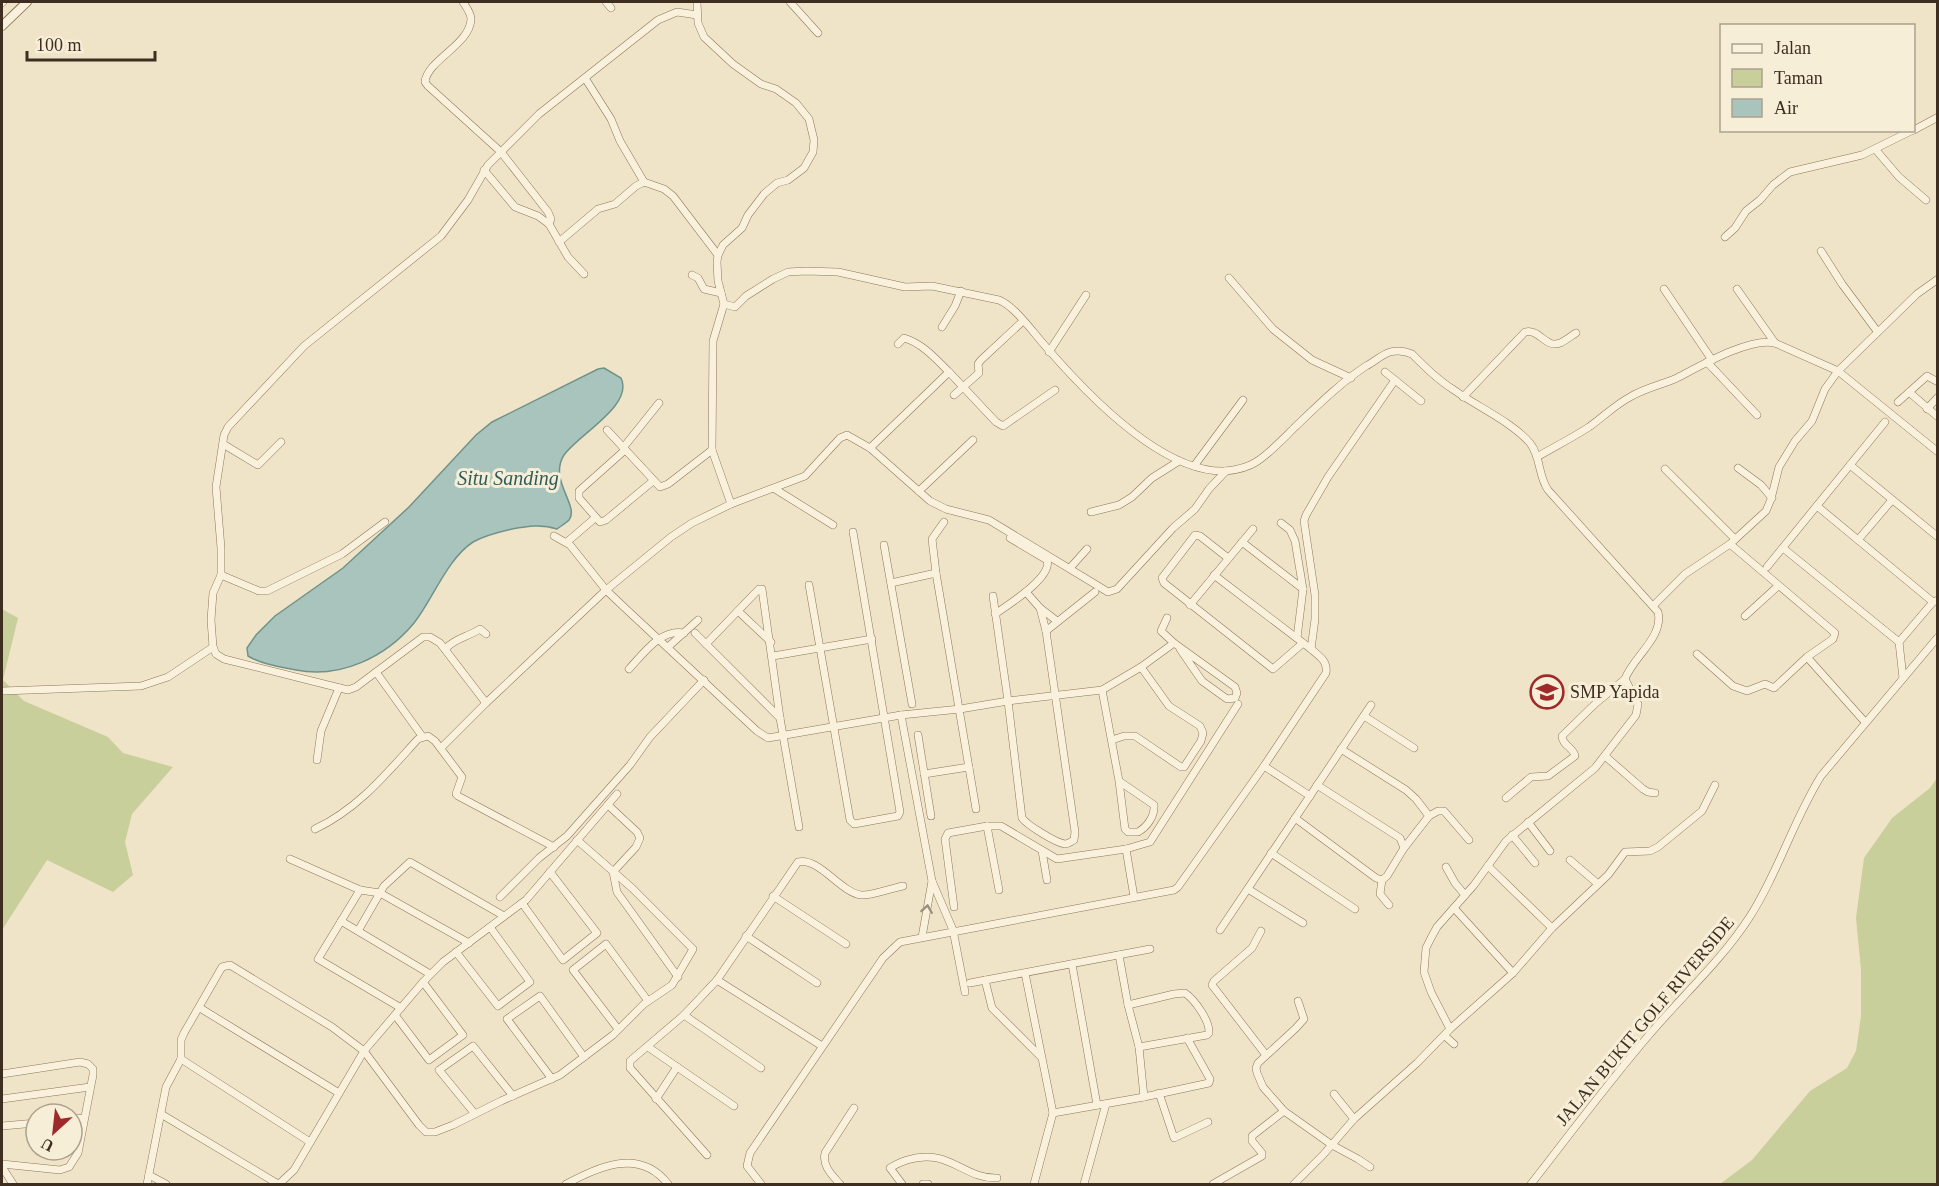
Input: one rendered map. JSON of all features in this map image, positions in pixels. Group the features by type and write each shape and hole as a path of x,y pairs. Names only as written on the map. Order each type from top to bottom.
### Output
{"street":[{"path":"2,26 27,2"},
{"path":"463,2 471,16 468,29 458,43 429,72 426,82 501,152 548,212 551,219 549,224"},
{"path":"697,2 698,23 704,37 716,50 762,84 776,89 803,111 809,119 814,140 813,152 804,168 788,180 777,183 764,194 748,215 742,228 723,245 718,255 717,269 724,304 712,341 712,450 731,504"},
{"path":"790,2 818,33"},
{"path":"486,703 434,638 423,637 356,687 348,690 224,659 216,654 213,647 211,620 213,592 220,575 220,534 216,487 228,427 304,346 441,236 468,200 484,171 539,114 658,20 677,12 697,15"},
{"path":"585,78 611,119 620,141 644,182 664,189 673,196 718,255"},
{"path":"1915,129 1938,117"},
{"path":"1725,237 1735,228 1746,211 1790,172 1876,150 1909,132"},
{"path":"1876,150 1899,177 1926,200"},
{"path":"484,171 515,207 538,216 549,224 568,257 584,274"},
{"path":"559,242 598,208 615,204 644,182"},
{"path":"1821,251 1877,331"},
{"path":"724,304 735,307 772,279 788,272 799,271 838,272 905,287 932,286 1005,303 1049,352 1129,430 1179,461 1226,471 1245,467 1262,458 1351,378 1389,352 1405,351 1412,354 1445,385 1495,416 1530,444 1548,490 1658,612 1658,624 1652,638 1625,679 1562,736 1563,742 1575,753 1575,756 1548,776 1531,777 1506,798"},
{"path":"692,275 698,278 704,289 721,293"},
{"path":"1229,278 1273,329 1312,360 1351,378"},
{"path":"1653,605 1685,574 1732,541 1766,511 1772,498 1779,466 1795,441 1812,421 1825,389 1838,371 1917,294 1938,279"},
{"path":"1665,289 1709,361 1757,416"},
{"path":"1737,289 1775,342"},
{"path":"942,327 952,312 960,291"},
{"path":"1049,352 1086,295"},
{"path":"954,395 979,373 978,364 981,360 1023,321"},
{"path":"1463,397 1525,332 1536,333 1548,343 1553,344 1558,344 1576,333"},
{"path":"898,344 904,338 922,347 964,386 996,422 1003,426 1055,390"},
{"path":"1537,457 1589,426 1627,398 1677,378 1709,361 1764,341 1775,342 1838,371 1938,452"},
{"path":"870,447 950,372"},
{"path":"1385,372 1421,401"},
{"path":"1898,402 1927,376 1938,382"},
{"path":"1311,649 1316,609 1304,521 1328,477 1395,380"},
{"path":"1909,392 1938,417"},
{"path":"1927,409 1938,397"},
{"path":"1194,466 1243,400"},
{"path":"653,481 606,520 600,522 578,494 624,449 659,404"},
{"path":"1767,567 1885,422"},
{"path":"607,430 660,487 712,450"},
{"path":"441,748 606,590 677,533 731,504 805,476 843,436 850,436 870,447 936,505 989,520 1108,592 1117,589 1173,528 1196,509 1209,489 1226,471"},
{"path":"919,491 973,440"},
{"path":"223,444 258,465 281,442"},
{"path":"1091,512 1119,505 1132,497 1152,478 1179,461"},
{"path":"1850,465 1938,537"},
{"path":"1738,468 1761,485 1772,498"},
{"path":"1665,469 1732,541 1778,586 1835,633 1833,639 1807,657 1773,688 1765,684 1747,691 1733,686 1697,654"},
{"path":"775,489 832,525"},
{"path":"1858,540 1892,500"},
{"path":"1817,506 1935,601 1899,642"},
{"path":"567,542 595,518"},
{"path":"220,575 259,591 267,591 330,561 357,545 385,522"},
{"path":"944,522 932,539 976,808"},
{"path":"1228,558 1200,536 1195,535 1162,578 1164,583 1190,605 1273,669 1300,641 1303,589 1295,541 1290,530 1281,523"},
{"path":"1190,605 1253,528"},
{"path":"809,585 850,820 854,824 900,815 853,532"},
{"path":"554,536 567,542 606,590 763,736 768,738 901,715 1102,690 1141,667 1174,643"},
{"path":"995,614 1026,592 1047,571 1049,563 1010,538"},
{"path":"1242,542 1303,589"},
{"path":"884,545 912,704"},
{"path":"1783,548 1899,642 1903,678"},
{"path":"1070,568 1087,549"},
{"path":"891,583 936,573"},
{"path":"761,1185 749,1170 747,1158 889,951 900,942 953,930 1174,890 1178,887 1264,766 1326,673 1327,668 1324,660 1311,649 1214,575"},
{"path":"1745,616 1778,586"},
{"path":"706,644 759,589 762,589 780,718 799,827"},
{"path":"1026,592 1040,608 1057,621"},
{"path":"1046,631 1095,592"},
{"path":"993,596 1022,818 1036,830 1062,843 1068,843 1074,840 1075,832 1046,631 1040,608"},
{"path":"738,611 771,642"},
{"path":"1167,618 1161,630 1180,649 1235,687 1237,693 1235,698 1227,699 1202,681 1180,649"},
{"path":"668,648 698,620"},
{"path":"445,649 454,640 470,637 480,629 486,634"},
{"path":"628,669 672,632 684,633"},
{"path":"695,633 780,718"},
{"name":"JALAN BUKIT GOLF RIVERSIDE","path":"1531,1185 1635,1051 1734,939 1766,889 1813,789 1832,761 1938,637"},
{"path":"773,656 872,639"},
{"path":"2,691 141,686 168,677 213,647"},
{"path":"1807,657 1865,723"},
{"path":"1112,740 1124,736 1135,736 1181,767 1185,767 1203,737 1203,730 1200,726 1169,706 1141,667"},
{"path":"376,672 422,736 431,737 462,777 456,794 458,796 554,847"},
{"path":"1450,1029 1426,981 1424,960 1431,938 1502,845 1592,771 1605,756 1638,710 1638,704 1625,679"},
{"path":"500,897 539,858 567,836 630,765 650,737 704,680"},
{"path":"317,760 321,731 339,688"},
{"path":"1102,690 1119,781 1125,829 1132,833 1138,832 1150,820 1155,810 1154,805 1119,781"},
{"path":"954,907 945,836 950,831 1001,826 1058,858 1126,849 1145,844 1154,838 1238,704"},
{"path":"1220,930 1371,705"},
{"path":"901,715 932,881 953,930 965,992"},
{"path":"1364,716 1414,748"},
{"path":"918,735 931,816"},
{"path":"315,829 346,811 368,793 422,736"},
{"path":"1341,750 1406,790 1429,816"},
{"path":"1605,756 1643,789 1655,793"},
{"path":"924,774 969,766"},
{"path":"1264,766 1310,796"},
{"path":"1317,785 1397,836 1404,849"},
{"path":"1294,1185 1354,1119 1450,1029 1514,974 1552,928 1608,874 1625,852 1654,850 1699,814 1707,804 1715,785"},
{"path":"161,1114 278,1185 294,1170 364,1051 423,982 456,952 522,903 617,794"},
{"path":"608,805 637,832 640,838 636,847 613,872"},
{"path":"1389,905 1380,894 1382,880 1388,876 1404,849 1429,816 1438,811 1444,811 1469,840"},
{"path":"1295,818 1376,878 1382,880"},
{"path":"1528,822 1550,851"},
{"path":"987,826 999,890"},
{"path":"1512,835 1535,863"},
{"path":"147,1185 165,1088 181,1059 184,1033 222,967 230,965 332,1027 364,1051 423,1131 435,1132 552,1079 584,1057 648,1001 672,985 693,949 578,840"},
{"path":"1126,849 1134,897"},
{"path":"1042,850 1047,880"},
{"path":"1272,853 1355,909"},
{"path":"290,859 360,890 380,893 469,943"},
{"path":"1570,860 1598,884"},
{"path":"358,931 384,886 410,861 504,916"},
{"path":"707,1155 656,1099 629,1065 630,1061 684,1015 717,980 793,867 802,861 811,863 862,895 903,886"},
{"path":"1488,866 1552,928"},
{"path":"1446,867 1465,895"},
{"path":"522,903 563,960 597,933 550,872"},
{"path":"613,872 617,892 678,976"},
{"path":"922,937 932,881"},
{"path":"1248,888 1303,923"},
{"path":"360,890 318,959 401,1008"},
{"path":"773,896 846,944"},
{"path":"1454,908 1514,974"},
{"path":"341,921 430,974"},
{"path":"456,952 498,1006 530,982 490,927"},
{"path":"1261,931 1252,948 1212,985 1266,1055"},
{"path":"746,936 817,983"},
{"path":"618,1029 573,970 606,944 648,1001"},
{"path":"970,983 1149,949"},
{"path":"1119,955 1138,1047 1144,1097"},
{"path":"1072,964 1097,1106"},
{"path":"1025,973 1053,1113 1034,1185"},
{"path":"717,980 822,1046"},
{"path":"985,980 992,1008 1040,1056"},
{"path":"395,1015 429,1060 463,1035 423,982"},
{"path":"1128,1005 1185,993 1192,1000 1210,1030 1207,1035 1138,1047"},
{"path":"552,1079 507,1019 540,996 584,1057"},
{"path":"1298,1001 1304,1015 1302,1023 1258,1063 1257,1073 1263,1087 1284,1111 1332,1145 1370,1167"},
{"path":"200,1008 339,1093"},
{"path":"684,1015 761,1068"},
{"path":"1444,1036 1454,1044"},
{"path":"1053,1113 1207,1083 1210,1081 1187,1038"},
{"path":"475,1114 439,1070 473,1046 513,1096"},
{"path":"648,1047 734,1106"},
{"path":"181,1059 310,1142"},
{"path":"2,1074 80,1062 88,1064 93,1069 84,1118"},
{"path":"656,1099 677,1067"},
{"path":"2,1099 90,1087"},
{"path":"1159,1093 1174,1138 1208,1122"},
{"path":"1334,1094 1354,1119"},
{"path":"1084,1185 1106,1104"},
{"path":"840,1185 825,1165 825,1153 854,1108"},
{"path":"1213,1185 1262,1156 1252,1141 1252,1136 1284,1111"},
{"path":"2,1126 24,1124"},
{"path":"902,1185 890,1168 920,1156 946,1160 991,1180"},
{"path":"2,1166 60,1170 69,1167 72,1162"},
{"path":"566,1185 589,1172 612,1163 622,1162 650,1170 668,1185"},
{"path":"2,1166 13,1185"},
{"path":"149,1174 166,1185"},
{"path":"923,1185 928,1185"}],"green space":[{"path":"2,609 18,618 3,680 24,701 108,737 123,753 173,767 132,814 125,842 133,875 113,892 47,860 2,930"},
{"path":"1937,778 1937,1184 1720,1184 1752,1160 1810,1091 1847,1068 1856,1051 1861,1016 1861,970 1856,918 1864,858 1892,818 1930,788"}],"water":[{"name":"Situ Sanding","path":"604,368 621,378 623,388 613,409 571,447 560,464 561,483 571,507 569,520 557,529 540,526 524,527 492,534 473,542 455,558 421,613 403,635 390,646 361,663 329,671 313,672 271,665 248,656 247,648 275,616 343,568 409,507 476,435 492,422"}],"place":[{"name":"SMP Yapida","path":"1547,692"}]}
